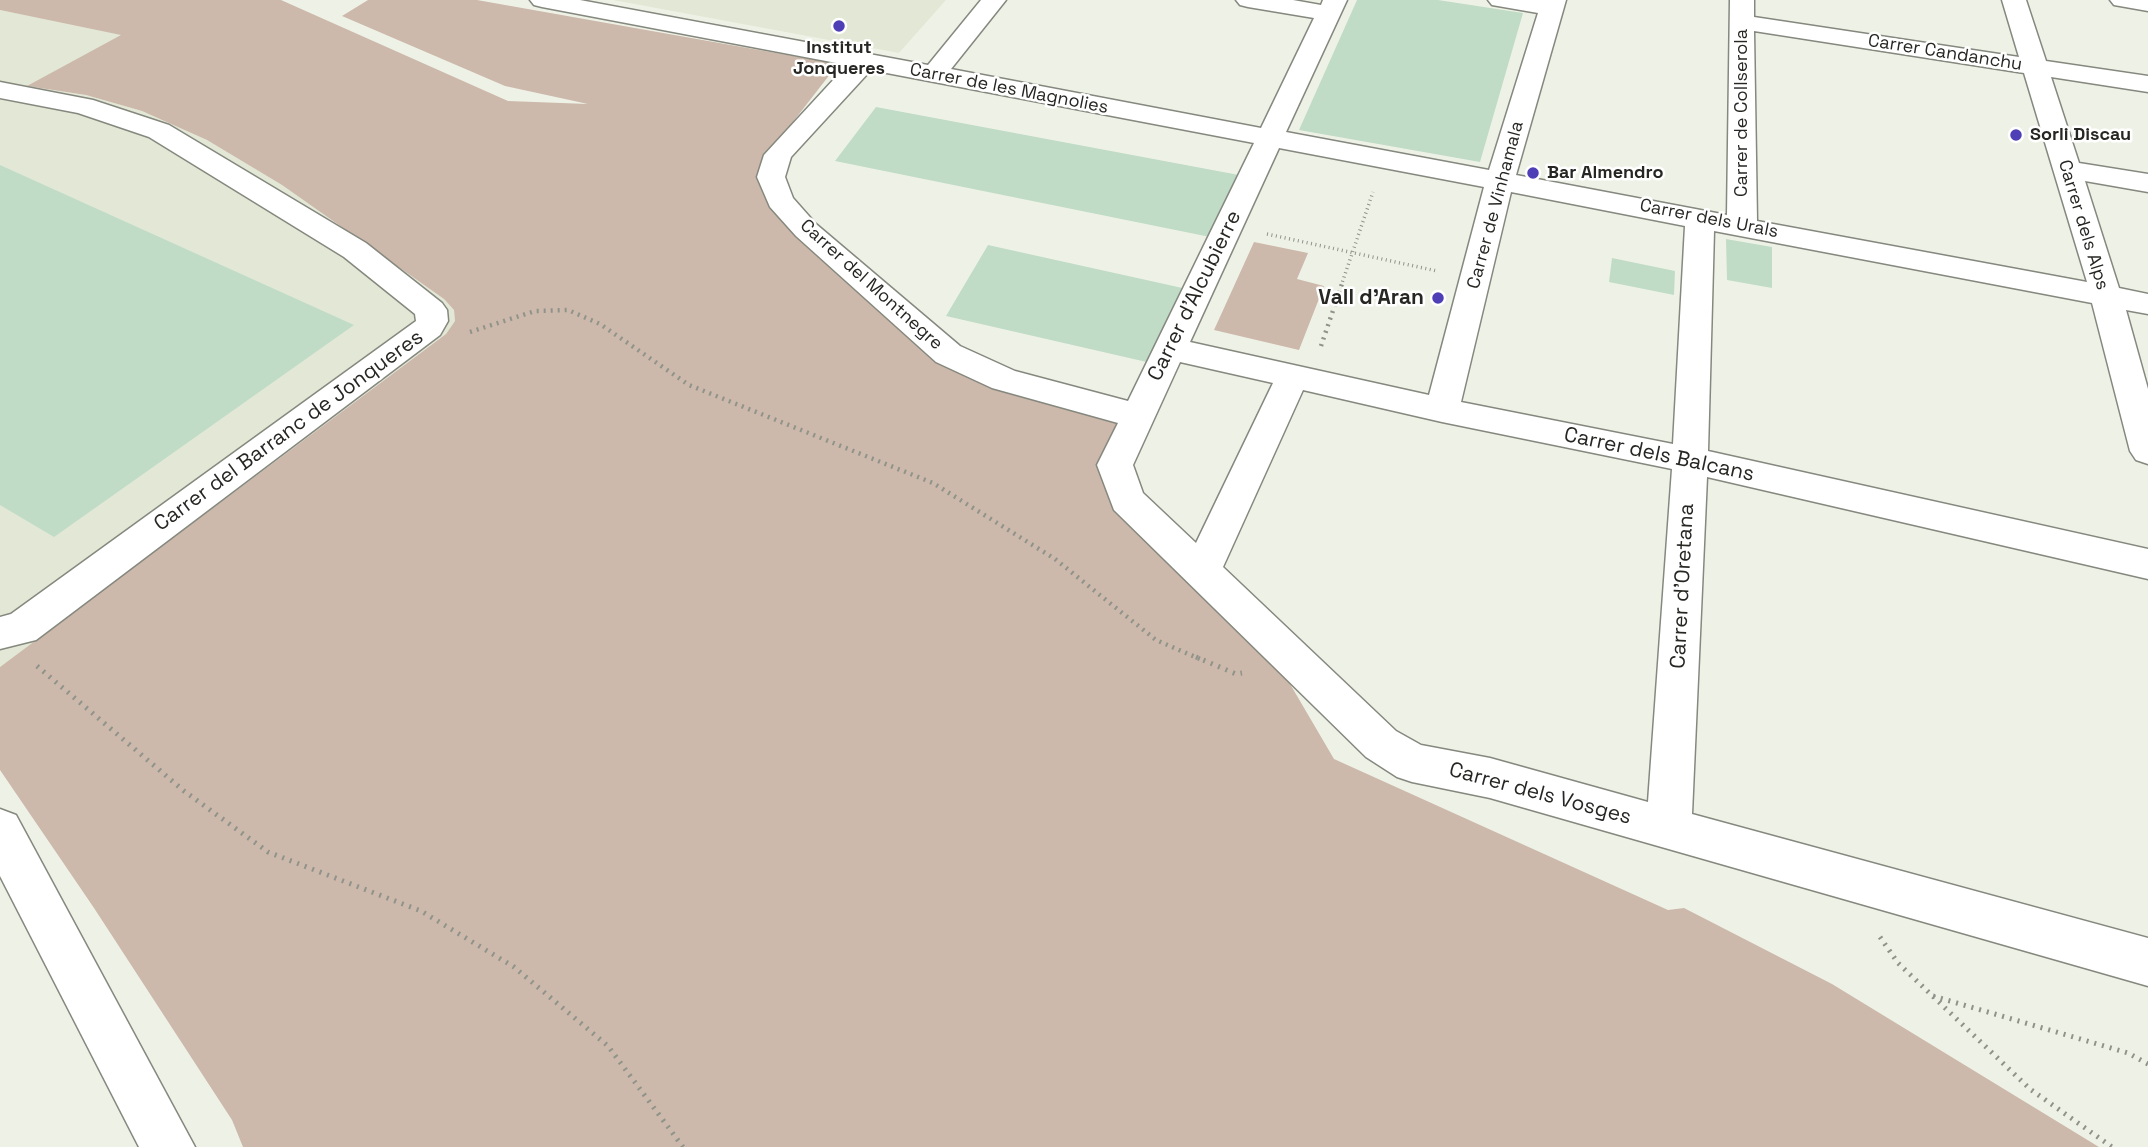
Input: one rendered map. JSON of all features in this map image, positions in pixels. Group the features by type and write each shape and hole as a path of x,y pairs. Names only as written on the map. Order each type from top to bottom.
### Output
{"street":[{"name":"Carrer de les Magnolies","path":"542,0 1270,138"},
{"path":"933,75 993,0"},
{"path":"1248,0 1332,7"},
{"path":"1500,0 1553,4"},
{"name":"Carrer dels Alps","path":"2014,0 2105,296 2148,452"},
{"path":"2122,0 2148,4"},
{"name":"Carrer de Vinhamala","path":"1441,411 1500,181 1553,4"},
{"name":"Carrer d'Alcubierre","path":"1202,570 1126,500 1115,465 1332,7"},
{"name":"Carrer Candanchu","path":"1742,11 2036,66 2148,84"},
{"name":"Carrer de Collserola","path":"1742,11 1742,225"},
{"name":"Carrer del Montnegre","path":"866,60 778,155 771,177 780,201 806,230 947,354 1004,380 1138,416"},
{"name":"Carrer del Barranc de Jonqueres","path":"5,94 84,106 159,131 355,250 431,310 429,328 17,640"},
{"name":"Carrer dels Urals","path":"1270,138 1742,225 2148,304"},
{"path":"2066,169 2148,183"},
{"name":"Carrer d'Oretana","path":"1669,828 1690,460 1700,218"},
{"name":"Carrer dels Balcans","path":"1169,348 1441,411 1690,460 2148,564"},
{"path":"1202,570 1301,378"},
{"name":"Carrer dels Vosges","path":"1202,570 1381,744 1412,763 1490,778 2148,962"},
{"path":"0,830 168,1147"}],"path":[{"path":"1301,378 1353,253 1375,187"},
{"path":"1258,232 1475,279"},
{"path":"415,338 440,342 535,311 568,310 600,324 689,385 933,482 1055,559 1156,640 1236,674 1302,666"},
{"path":"17,640 61,683 184,791 268,852 421,912 514,967 608,1046 683,1147"},
{"path":"1838,876 1898,962 1932,996 2030,1089 2112,1147"},
{"path":"1932,996 2128,1053 2148,1064"}],"shaded area":[{"path":"0,0 281,0 508,101 588,104 505,86 342,16 368,0 477,0 838,64 768,154 761,178 765,198 797,236 1019,395 1120,424 1103,463 1276,660 1334,759 1668,910 1684,908 1832,984 2099,1147 243,1147 232,1120 94,908 0,770 0,667 446,334 455,321 454,310 444,299 282,185 207,140 142,111 86,95 27,86 121,35 0,10"},
{"name":"Institut Jonqueres","path":"613,0 946,0 899,53"},
{"path":"0,10 123,35 28,86 86,95 142,111 207,140 282,185 444,299 454,310 455,321 446,334 0,667"},
{"path":"1254,242 1308,253 1297,279 1324,286 1299,350 1214,330"}],"building":[{"path":"1357,0 1438,0 1523,13 1480,162 1299,130"},
{"path":"876,107 1239,175 1210,237 835,161"},
{"path":"0,165 354,325 54,537 0,505"},
{"path":"1726,239 1772,247 1772,288 1727,280"},
{"path":"988,245 1187,289 1151,363 946,316"},
{"path":"1612,258 1675,271 1674,295 1609,282"}],"place":[{"name":"Institut Jonqueres","path":"839,26"},
{"name":"Sorli Discau","path":"2016,135"},
{"name":"Bar Almendro","path":"1533,173"},
{"name":"Vall d'Aran","path":"1438,298"}]}
